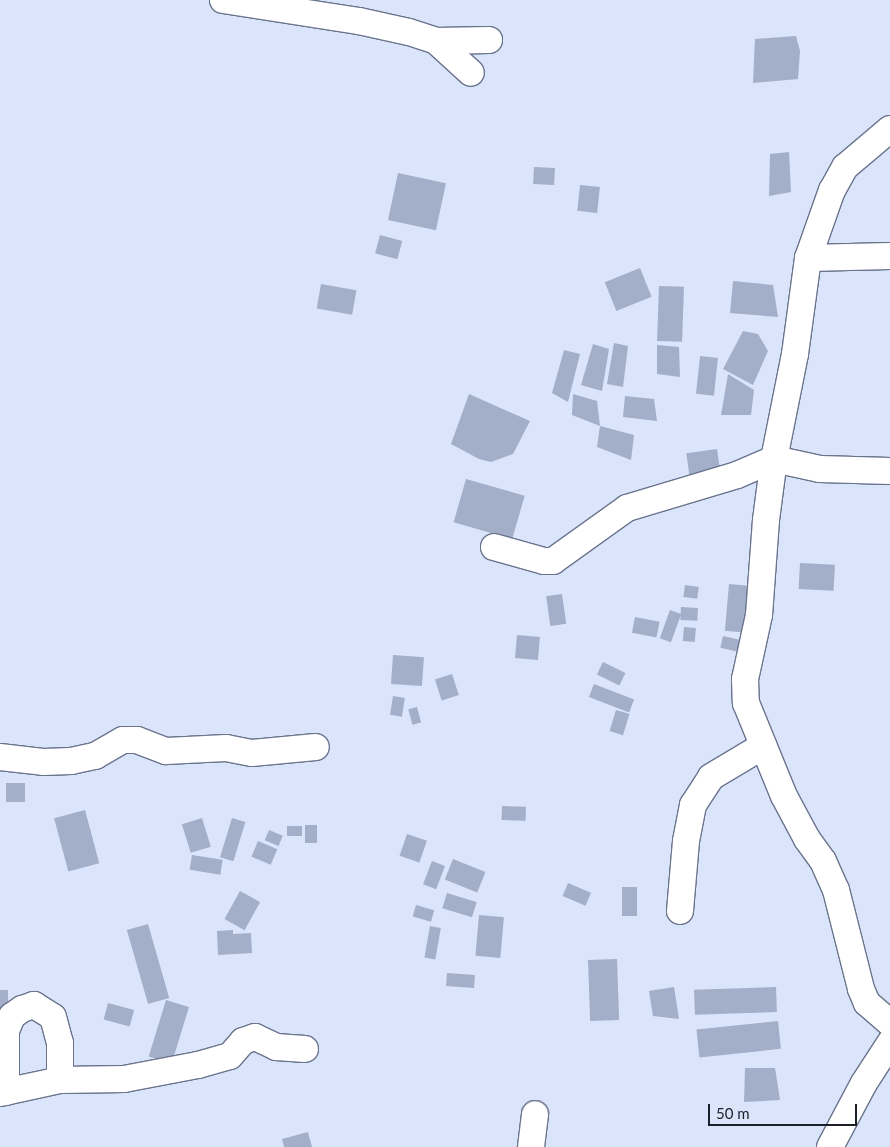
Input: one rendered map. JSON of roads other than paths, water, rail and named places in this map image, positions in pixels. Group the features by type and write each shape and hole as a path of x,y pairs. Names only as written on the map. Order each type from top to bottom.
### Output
{"street":[{"path":"223,0 359,22 409,32 436,41 489,40"},
{"path":"436,41 471,73"},
{"path":"890,129 845,167 832,190 808,258 795,354 774,459 766,520 759,616 745,679 746,703 784,796 807,839 823,860 836,890 861,989 867,1003 890,1023"},
{"path":"808,258 890,256"},
{"path":"494,547 544,561 552,561 627,508 737,475 774,459 820,469 890,472"},
{"path":"0,757 43,762 71,761 95,756 123,740 137,740 166,750 226,748 252,753 316,747"},
{"path":"680,911 686,841 693,805 711,777 763,746"},
{"path":"60,1080 60,1043 53,1017 34,1005 22,1009 12,1016 6,1031 3,1092 60,1080 124,1079 191,1067 230,1056 243,1041 255,1037 276,1047 305,1049"},
{"path":"830,1147 864,1083 890,1044"},
{"path":"531,1147 535,1114"}]}
